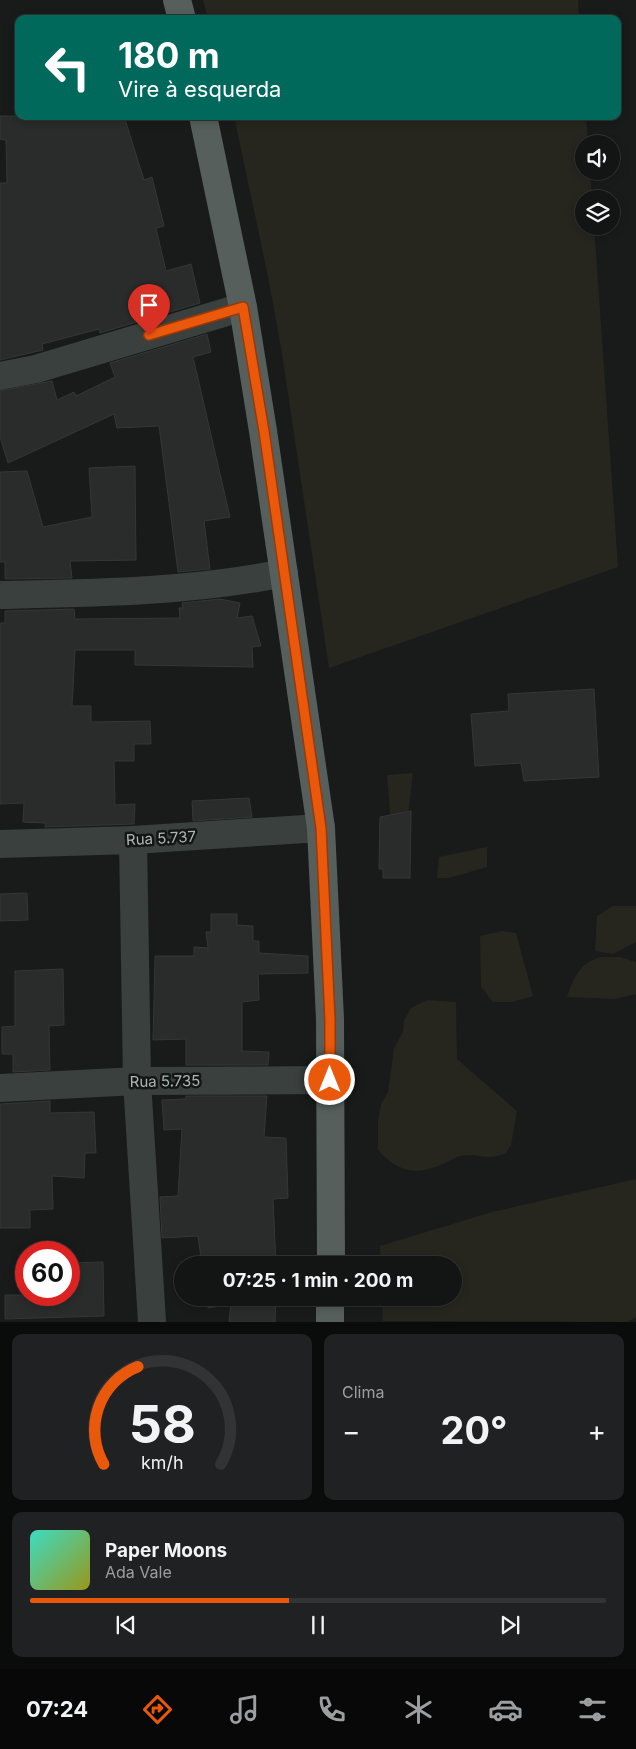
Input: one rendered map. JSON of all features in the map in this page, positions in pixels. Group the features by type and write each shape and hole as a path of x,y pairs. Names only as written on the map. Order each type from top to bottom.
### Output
{"main road":[{"path":"177,0 181,15"},
{"path":"204,120 243,307 321,828 330,1020 331,1256"},
{"path":"330,1306 330,1322"}],"street":[{"path":"0,376 36,369 243,307"},
{"path":"0,595 184,588 240,582 284,573"},
{"name":"Rua 5.737","path":"0,844 133,840 321,828"},
{"path":"133,840 137,1081 152,1322"},
{"name":"Rua 5.735","path":"0,1088 137,1081 330,1080"}],"shaded area":[{"path":"203,0 578,0 579,15 207,15"},
{"path":"235,120 586,120 587,135 575,135 575,180 591,180 591,190 575,190 575,235 595,235 618,567 329,668 281,347"},
{"path":"413,773 407,823 391,824 387,775"},
{"path":"487,847 487,867 449,878 437,878 439,857"},
{"path":"613,906 636,906 636,942 613,954 595,951 597,916"},
{"path":"502,931 516,933 533,996 512,1002 493,1002 481,987 480,936"},
{"path":"600,957 619,957 636,962 636,994 615,999 567,997 572,983 582,967"},
{"path":"427,1000 456,1002 457,1059 517,1111 511,1145 506,1153 492,1157 461,1156 433,1168 415,1171 400,1167 378,1150 378,1121 381,1104 388,1092 394,1048 403,1032 404,1021 411,1008"},
{"path":"636,1179 636,1317 627,1322 383,1321 382,1306 462,1306 462,1256 381,1256 380,1246 492,1212"}],"building":[{"path":"0,116 15,116 15,120 125,120 144,180 152,177 164,226 156,228 166,271 191,264 200,303 100,333 99,329 42,344 43,350 0,360 0,183 7,183 6,140 0,139"},
{"path":"207,334 211,352 193,357 230,517 204,521 210,569 178,572 159,426 117,428 114,414 8,463 0,437 0,391 52,381 57,400 74,392 76,396 115,377 110,363"},
{"path":"135,466 136,560 70,561 72,578 5,579 5,562 0,562 0,472 27,471 43,527 92,517 89,468"},
{"path":"220,599 240,603 237,618 252,616 261,646 252,647 253,667 135,665 135,650 75,650 72,706 91,706 91,722 150,721 151,744 134,744 134,761 114,761 115,805 135,804 134,824 45,827 45,823 23,822 24,803 0,804 0,623 5,623 5,611 74,609 75,619 180,618 179,608 183,608 182,603"},
{"path":"594,689 599,777 524,781 521,763 475,766 471,714 509,711 508,694"},
{"path":"249,798 252,817 193,821 192,801"},
{"path":"411,811 410,878 383,878 383,869 379,869 380,817"},
{"path":"27,893 28,920 0,921 0,894"},
{"path":"211,914 237,914 237,925 253,926 253,941 259,941 259,953 308,956 308,973 258,974 259,1000 242,1002 242,1051 269,1052 268,1065 186,1065 186,1039 153,1040 155,956 194,956 194,947 208,948 206,932 211,932"},
{"path":"63,969 64,1025 49,1026 50,1070 13,1072 13,1054 2,1054 2,1027 15,1026 15,971"},
{"path":"186,1096 267,1096 264,1137 286,1138 288,1198 273,1199 276,1256 201,1256 198,1236 162,1238 160,1197 178,1196 182,1129 164,1130 162,1100 186,1099"},
{"path":"50,1101 50,1113 94,1112 96,1153 85,1153 84,1178 52,1176 53,1209 30,1210 30,1228 0,1228 0,1104"},
{"path":"103,1262 104,1316 5,1319 5,1295 15,1295 15,1306 80,1306 80,1263"},
{"path":"231,1306 276,1306 275,1322 229,1322"}],"route":[{"path":"149,335 243,307 264,431 321,828 330,1020 330,1080"}]}
